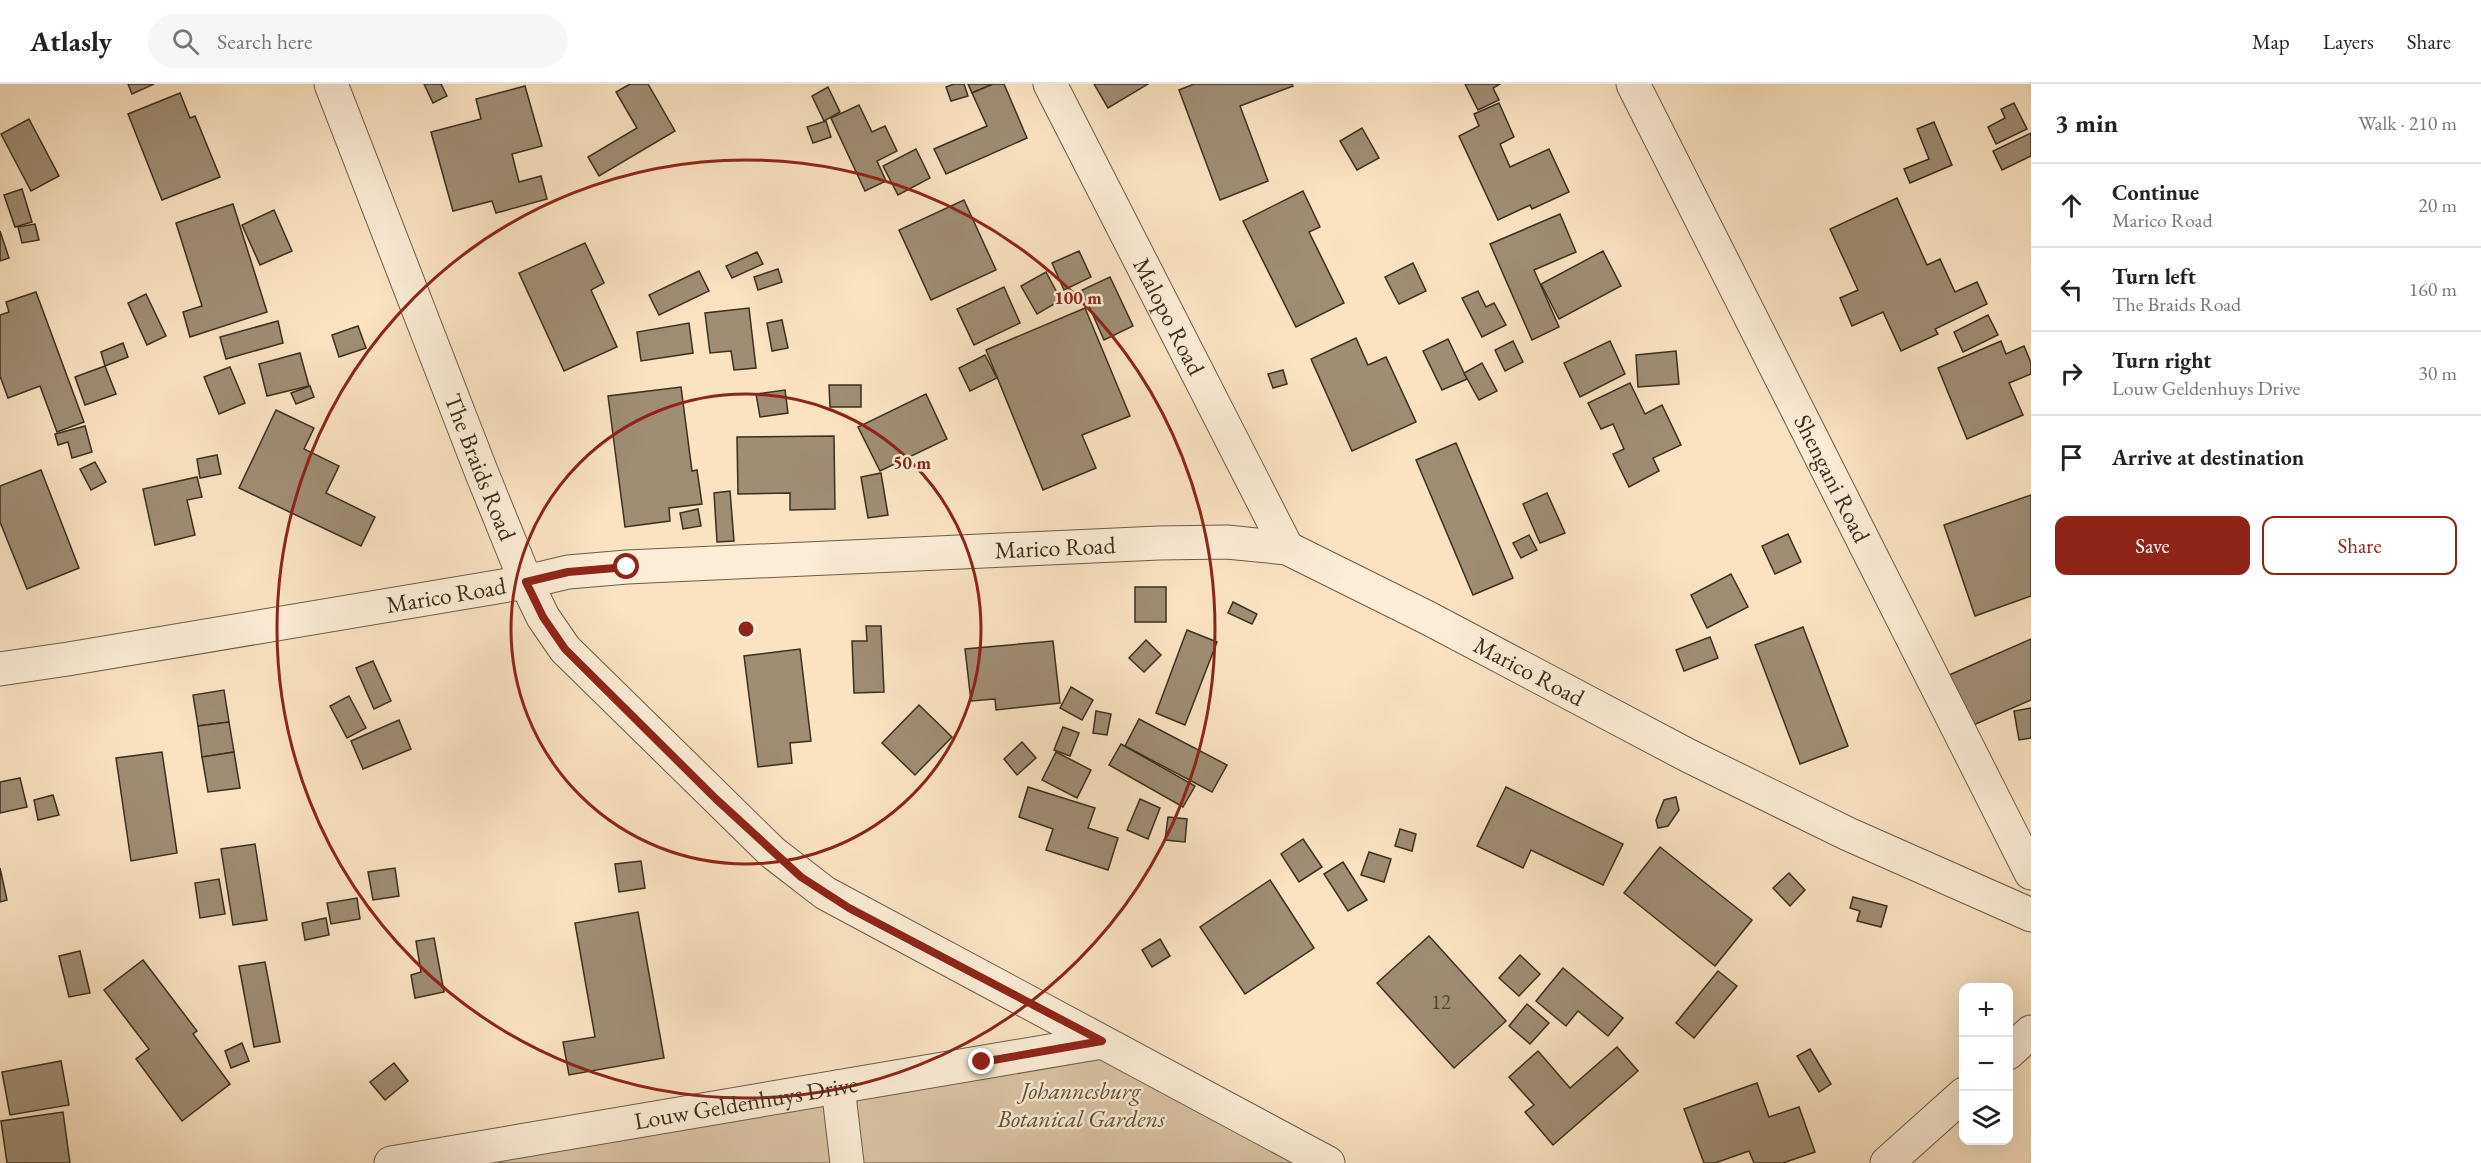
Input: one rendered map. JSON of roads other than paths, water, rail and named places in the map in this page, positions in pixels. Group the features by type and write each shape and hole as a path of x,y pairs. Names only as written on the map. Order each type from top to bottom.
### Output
{"street":[{"name":"The Braids Road","path":"331,84 526,582 543,617 565,649 693,776 801,877 849,908 1328,1163"},
{"name":"Malopo Road","path":"1050,84 1287,548"},
{"name":"Shengani Road","path":"1634,84 2031,873"},
{"name":"Marico Road","path":"0,669 526,582 568,572 627,567 1159,543 1227,542 1287,548 1428,618 1689,756 1848,834 2031,915"},
{"path":"2013,1048 2031,1032"},
{"name":"Louw Geldenhuys Drive","path":"391,1163 515,1152 838,1087 1102,1041"},
{"path":"838,1087 847,1163"},
{"path":"1887,1163 1959,1098"}],"park label":[{"name":"Johannesburg Botanical Gardens","path":"1081,1105"}]}
